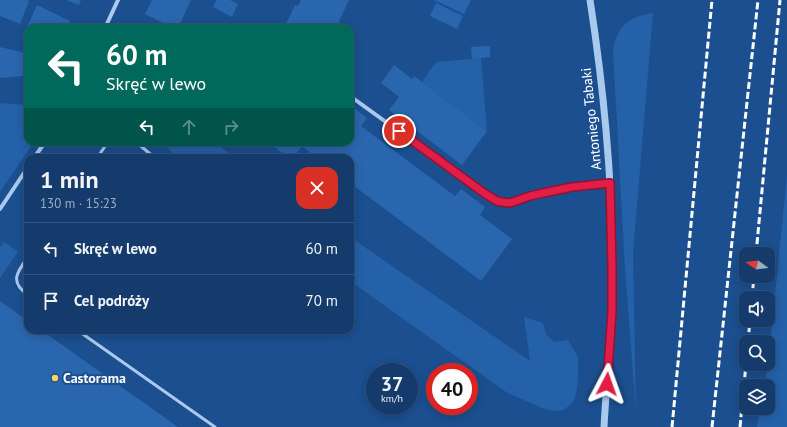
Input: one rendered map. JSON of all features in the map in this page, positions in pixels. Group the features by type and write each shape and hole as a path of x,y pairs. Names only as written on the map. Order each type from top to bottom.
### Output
{"street":[{"path":"107,24 118,0"},
{"name":"Antoniego Tabaki","path":"590,0 602,88 610,183 612,312 604,427"},
{"path":"354,99 497,201 510,203 530,196 572,187 610,183"},
{"path":"0,209 24,173"}],"lane":[{"path":"141,146 150,154"},
{"path":"24,263 17,273 16,280 20,289 24,292"},
{"path":"83,334 214,427"}],"shaded area":[{"path":"653,13 633,253 636,413 625,268 613,51 617,35 625,24 637,17"},
{"path":"481,58 487,131 422,82 436,62"},
{"path":"0,103 24,105 24,146 31,146 26,154 24,154 24,157 0,192"},
{"path":"167,146 219,146 230,154 173,154"},
{"path":"787,175 787,427 757,427 759,415 775,415 775,379 765,379 767,371 775,371 775,335 771,335 772,327 775,327 775,296"},
{"path":"354,240 530,361 524,317 543,323 546,334 554,342 568,340 578,357 577,389 575,397 572,403 564,410 556,411 544,409 506,392 478,372 478,363 465,363 354,284"},
{"path":"4,242 18,252 0,278 0,247"}],"building":[{"path":"0,0 29,1 20,24 0,16"},
{"path":"66,0 81,0 79,5"},
{"path":"152,0 191,0 180,24 165,24 145,14"},
{"path":"216,0 230,0 238,4 232,17 213,7"},
{"path":"301,0 349,0 338,24 286,24 295,5 298,6"},
{"path":"434,0 471,0 464,14"},
{"path":"436,3 463,16 457,29 430,16"},
{"path":"37,5 70,21 69,24 28,24"},
{"path":"490,46 490,57 472,59 471,47"},
{"path":"0,47 24,53 23,76 0,78"},
{"path":"394,65 412,79 414,76 487,131 462,165 389,110 399,97 381,83"},
{"path":"354,108 367,118 361,126 455,196 461,189 485,207 480,215 512,239 481,281 354,186 354,154 312,154 302,146 354,146"},
{"path":"273,146 302,146 296,154 284,154"},
{"name":"Castorama","path":"0,301 24,318 24,334 47,334 178,427 0,427"}],"railway":[{"path":"672,427 712,0"},
{"path":"712,427 758,0"},
{"path":"757,247 780,0"},
{"path":"753,283 753,291"},
{"path":"749,327 749,335"},
{"path":"740,427 745,371"}],"place":[{"name":"Castorama","path":"55,378"}],"route":[{"path":"399,131 497,201 510,203 530,196 572,187 610,183 612,312 607,384"}]}
